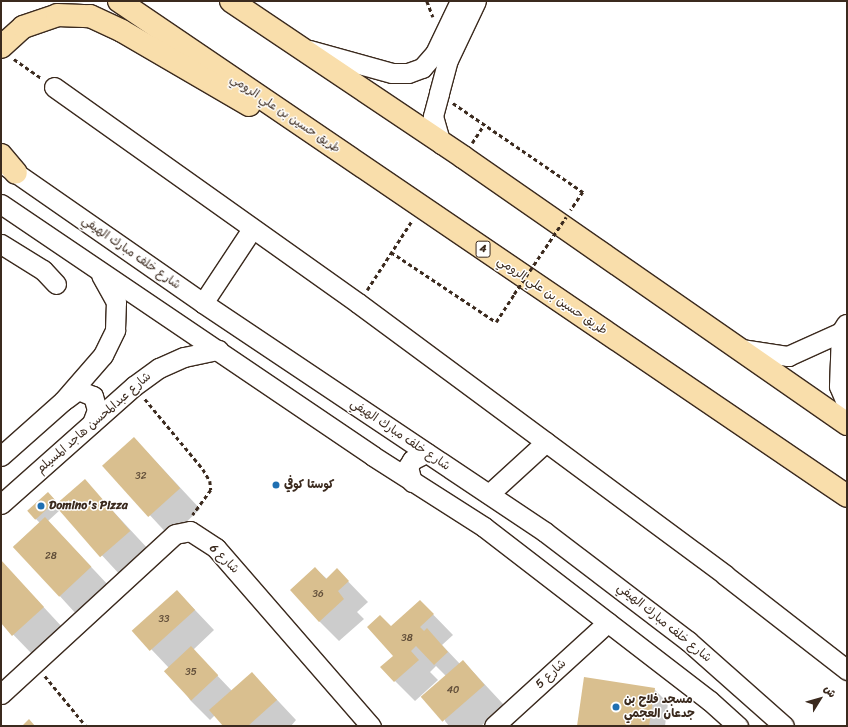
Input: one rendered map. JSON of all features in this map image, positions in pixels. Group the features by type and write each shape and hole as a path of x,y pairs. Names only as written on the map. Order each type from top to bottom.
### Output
{"highway":[{"name":"طريق حسين بن علي الرومي","path":"119,1 847,496"},
{"path":"232,1 741,349 847,424"},
{"path":"7,52 23,27 57,15 90,16 122,30 206,81 354,161"},
{"path":"1,155 8,168"}],"street":[{"path":"298,47 392,73 408,73 422,68 435,53 460,1"},
{"path":"441,144 433,116 438,93 448,60 476,1"},
{"path":"54,87 358,303 725,575 847,670"},
{"name":"شارع خلف مبارك الهيفي","path":"8,168 203,303 489,494 614,582 688,641 784,726"},
{"path":"1,204 99,272 218,350 373,456 484,527 710,701 738,726"},
{"path":"203,303 252,229"},
{"path":"1,244 43,270 56,284"},
{"path":"63,401 103,355 115,330 116,302 99,272"},
{"path":"741,349 788,356 844,327"},
{"path":"844,327 839,386 847,405"},
{"name":"شارع عبدالمحسن هاجد المسيلم","path":"1,504 134,386 159,368 184,357 218,350"},
{"path":"1,456 63,401 78,390 93,396 97,410 92,423"},
{"path":"373,456 381,456 392,447 393,433 388,427"},
{"path":"489,494 546,442"},
{"path":"412,482 408,467 412,460 426,453"},
{"path":"1,694 175,534 190,531"},
{"name":"شارع 6","path":"190,531 216,548 371,726"},
{"name":"شارع 5","path":"494,726 608,622"}],"path":[{"path":"7,52 54,87"},
{"path":"391,252 496,322 583,192 483,126 438,93"},
{"path":"358,303 420,207"},
{"path":"134,386 203,469 210,481 211,490 192,516 190,531"},
{"path":"35,663 86,726"}],"building":[{"path":"134,437 180,488 148,517 102,466"},
{"path":"85,479 130,531 100,557 55,505"},
{"name":"Domino's Pizza","path":"48,492 56,501 35,520 27,511"},
{"path":"45,517 91,567 59,597 13,547"},
{"path":"1,560 44,607 12,636 1,623"},
{"path":"315,567 326,579 337,568 349,581 338,591 344,599 319,622 290,590"},
{"path":"177,590 195,610 150,651 132,631"},
{"path":"420,600 434,614 420,627 424,631 427,628 448,652 434,665 416,646 411,651 419,660 394,682 380,667 393,656 367,627 380,615 391,626"},
{"path":"191,646 218,675 191,700 164,671"},
{"path":"463,660 485,685 442,722 421,697"},
{"path":"252,672 277,700 248,726 223,726 209,710"},
{"name":"مسجد فلاح بن جدعان العجمي","path":"584,677 655,688 649,726 577,726"},
{"path":"29,719 35,726 22,726"}],"place":[{"name":"كوستا كوفي","path":"276,485"},
{"name":"Domino's Pizza","path":"41,506"},
{"name":"مسجد فلاح بن جدعان العجمي","path":"616,707"}]}
